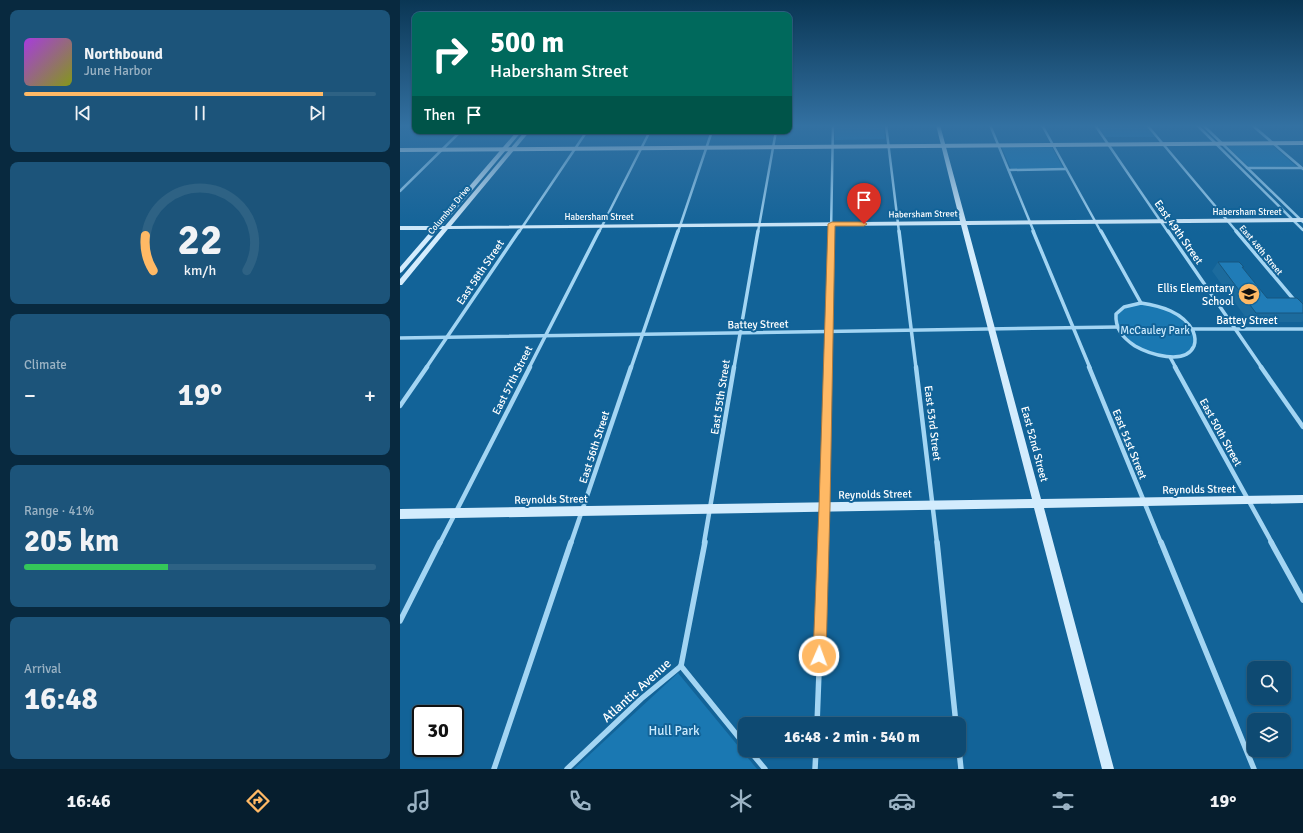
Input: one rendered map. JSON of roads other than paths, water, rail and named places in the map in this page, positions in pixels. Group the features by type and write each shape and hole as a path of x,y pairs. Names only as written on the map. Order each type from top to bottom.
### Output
{"street":[{"path":"400,191 431,161"},
{"name":"Columbus Drive","path":"400,271 437,227 497,161"},
{"name":"Columbus Drive","path":"400,282 447,227 499,161"},
{"name":"East 58th Street","path":"400,406 567,161"},
{"name":"East 57th Street","path":"400,621 634,161"},
{"name":"East 56th Street","path":"494,769 702,161"},
{"name":"East 55th Street","path":"681,666 711,509 740,333 771,161"},
{"path":"817,717 825,507 833,161"},
{"name":"East 53rd Street","path":"890,161 933,505 955,717"},
{"name":"East 52nd Street","path":"946,161 1108,769"},
{"name":"East 51st Street","path":"1005,161 1072,328 1254,769"},
{"path":"1061,161 1141,303"},
{"name":"East 49th Street","path":"1120,161 1303,427"},
{"name":"East 48th Street","path":"1177,161 1298,305"},
{"path":"1235,161 1303,230"},
{"path":"1239,161 1302,221"},
{"path":"1292,161 1302,169"},
{"path":"1247,168 1302,169"},
{"path":"1009,170 1066,169"},
{"name":"Habersham Street","path":"400,228 1302,221"},
{"path":"1141,303 1156,305 1180,316 1192,328 1195,335 1193,348 1189,352 1180,356 1170,357 1158,356 1136,347 1121,334 1115,320 1120,310 1126,306 1141,303"},
{"name":"Battey Street","path":"400,338 1117,327"},
{"name":"Battey Street","path":"1192,328 1303,329"},
{"name":"East 50th Street","path":"1170,357 1303,600"},
{"name":"Reynolds Street","path":"400,514 1303,499"},
{"name":"Atlantic Avenue","path":"567,769 642,699 681,666 738,735"},
{"path":"755,757 765,769"},
{"path":"815,769 816,757"},
{"path":"960,757 961,769"}],"place":[{"name":"Ellis Elementary School","path":"1249,294"}],"park label":[{"name":"McCauley Park","path":"1155,330"},
{"name":"Hull Park","path":"674,730"}]}
